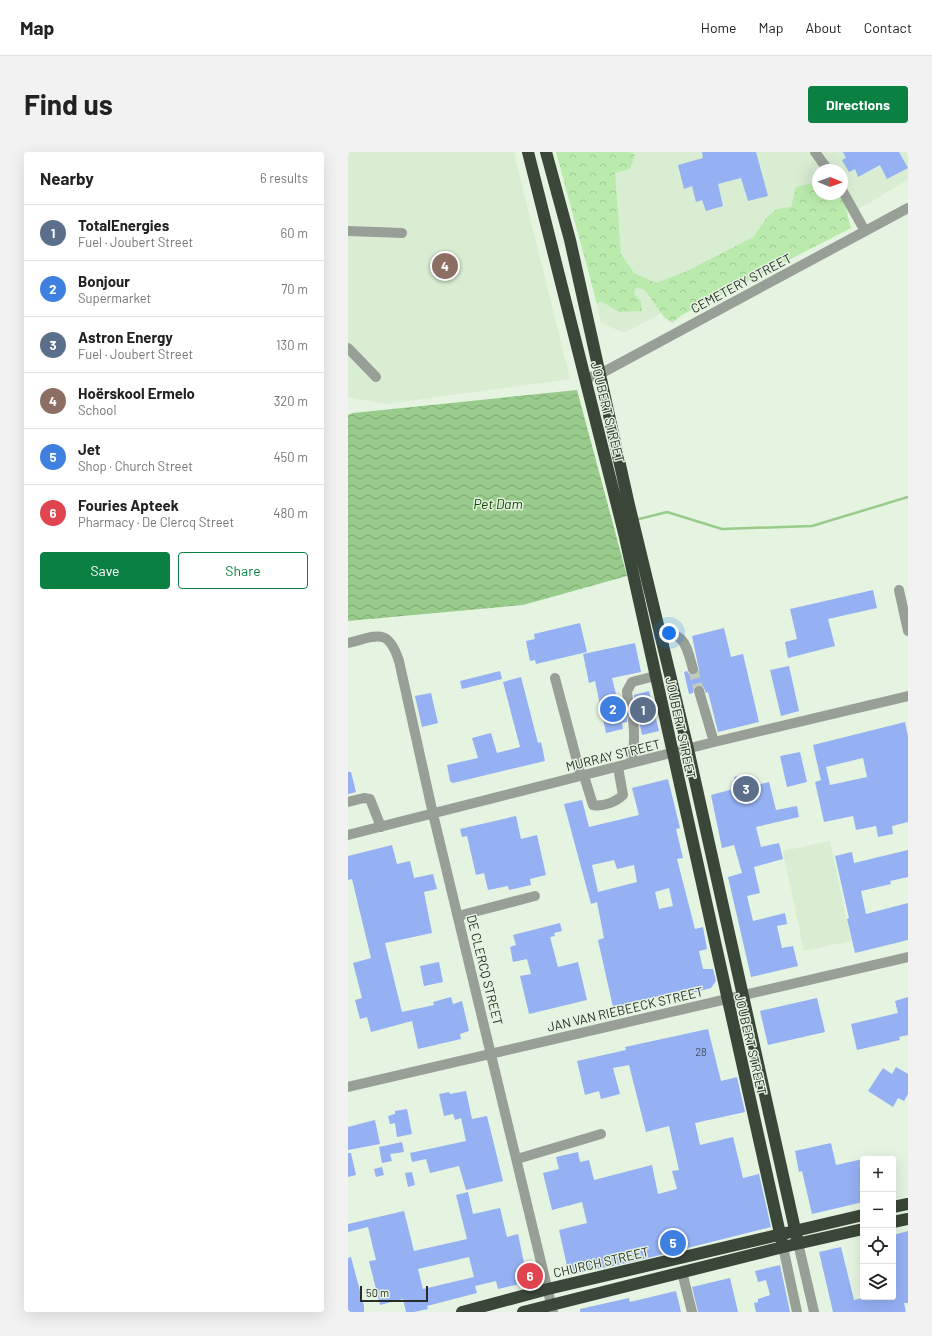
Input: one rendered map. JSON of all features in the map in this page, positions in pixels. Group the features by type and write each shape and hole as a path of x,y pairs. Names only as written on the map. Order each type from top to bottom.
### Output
{"highway":[{"name":"JOUBERT STREET","path":"528,152 585,379 659,628 688,749 794,1231 798,1243"},
{"name":"JOUBERT STREET","path":"546,152 570,240 600,374 623,506"},
{"name":"JOUBERT STREET","path":"630,531 655,676 783,1247"},
{"path":"896,1206 908,1204"},
{"name":"CHURCH STREET","path":"462,1312 548,1289 860,1216"},
{"path":"896,1221 908,1219"},
{"path":"523,1312 552,1308 682,1272 798,1243 860,1230"}],"street":[{"path":"815,152 824,164"},
{"path":"848,200 865,230"},
{"name":"CEMETERY STREET","path":"585,379 600,374 908,208"},
{"path":"348,231 402,233"},
{"path":"348,348 376,377"},
{"path":"899,590 908,632"},
{"path":"659,628 680,636 685,642 693,669"},
{"name":"DE CLERCQ STREET","path":"348,643 372,637 385,638 394,645 399,661 458,916 552,1308"},
{"path":"628,700 627,691 632,682 655,676"},
{"path":"554,678 593,805 619,800 623,795 618,767"},
{"path":"699,691 714,742"},
{"name":"MURRAY STREET","path":"348,835 714,742 908,696"},
{"path":"630,763 634,752 635,734 633,720"},
{"path":"348,802 370,798 381,827"},
{"path":"458,916 536,896"},
{"name":"JAN VAN RIEBEECK STREET","path":"348,1087 727,999 743,994 908,957"},
{"path":"517,1159 601,1134"},
{"name":"JOUBERT STREET","path":"798,1243 814,1312"},
{"name":"JOUBERT STREET","path":"783,1247 797,1312"},
{"path":"682,1272 692,1312"}],"shaded area":[{"path":"348,152 514,152 570,379 386,404 348,397"},
{"path":"561,152 908,152 908,179 871,202 624,333 601,323"},
{"path":"830,841 851,941 804,951 783,851"}],"green space":[{"path":"556,152 630,152 635,155 630,169 615,173 621,254 634,273 656,283 685,272 753,237 768,216 777,209 791,207 796,187 812,183 812,200 842,200 844,202 851,228 682,315 672,323 664,317 644,289 636,288 634,294 641,301 642,311 619,312 601,301 597,304"}],"water":[{"name":"Pet Dam","path":"577,390 627,576 523,605 348,621 348,415 353,413"}],"building":[{"path":"702,152 756,152 768,196 748,201 741,178 718,184 723,206 706,211 702,200 696,202 692,186 684,189 678,165 703,158"},
{"path":"843,152 899,152 908,168 887,179 880,165 858,177 855,169 849,172 848,164 844,164 842,160 846,158"},
{"path":"873,590 877,608 828,619 835,646 788,658 785,642 797,639 790,609"},
{"path":"580,623 587,652 536,664 535,660 530,661 526,641 535,639 534,634"},
{"path":"724,628 731,657 743,654 759,722 718,732 708,692 706,693 703,686 698,685 694,687 693,693 689,694 684,672 687,671 689,674 694,675 699,670 692,636"},
{"path":"635,643 641,672 612,678 618,702 622,701 625,706 629,706 634,702 634,695 649,691 659,731 642,735 638,716 633,714 627,717 627,722 622,723 623,729 606,733 595,681 589,683 583,654"},
{"path":"789,666 799,711 781,716 770,670"},
{"path":"500,671 502,679 462,689 460,681"},
{"path":"521,677 538,743 541,742 545,761 453,783 450,781 447,765 478,758 472,738 491,733 497,753 520,747 503,682"},
{"path":"431,693 438,723 422,727 415,696"},
{"path":"905,722 908,736 908,822 892,826 893,834 878,837 876,826 856,830 853,816 824,822 815,782 821,780 813,745","holes":["863,758 867,777 830,785 826,767"]},
{"path":"800,752 807,782 787,787 780,756"},
{"path":"348,772 351,772 356,792 348,794"},
{"path":"749,774 752,786 769,782 776,810 797,806 799,817 756,827 761,847 779,843 783,859 754,867 760,893 747,896 753,921 785,913 787,924 777,926 782,948 793,946 798,966 751,977 728,877 742,873 734,845 722,848 711,795 737,788 734,777"},
{"path":"668,779 680,828 676,829 683,858 677,859 695,929 703,927 707,949 699,951 703,969 713,969 716,981 711,988 681,996 680,991 613,1007 598,940 604,938 597,902 591,904 564,804 582,800 589,827 639,815 632,788","holes":["614,860 617,869 634,865 637,882 598,892 592,865","669,888 673,906 659,909 655,892"]},
{"path":"516,816 521,839 537,835 546,875 530,879 531,885 509,890 508,886 488,890 484,873 476,875 467,836 462,837 460,829"},
{"path":"392,845 397,864 410,861 414,878 433,874 437,889 424,892 432,933 385,943 402,1012 434,1005 433,1002 451,997 453,1004 462,1001 469,1031 460,1034 461,1039 418,1049 412,1021 371,1032 367,1017 360,1019 355,1000 362,998 353,963 371,958 352,879 348,880 348,856"},
{"path":"908,850 908,877 890,881 891,884 861,891 866,914 908,903 908,940 855,953 835,856 852,852 854,863"},
{"path":"560,923 562,931 554,933 555,936 550,937 558,967 578,962 587,1000 529,1014 520,976 531,974 527,959 513,962 510,947 516,945 513,935"},
{"path":"439,962 443,982 424,986 420,966"},
{"path":"908,997 908,1035 899,1037 900,1040 857,1050 851,1024 898,1013 895,1001"},
{"path":"817,998 825,1032 768,1045 760,1011"},
{"path":"708,1029 721,1081 737,1077 745,1112 695,1123 700,1145 733,1137 743,1178 759,1174 771,1227 636,1261 569,1275 559,1230 587,1223 582,1202 552,1210 543,1173 559,1169 556,1157 578,1152 580,1162 589,1160 594,1180 652,1165 658,1194 677,1189 672,1171 679,1170 669,1126 646,1132 629,1065 613,1068 620,1094 601,1099 599,1091 585,1095 577,1061 626,1050 625,1047"},
{"path":"896,1067 908,1074 908,1094 904,1101 898,1098 893,1107 868,1091 883,1068 892,1074"},
{"path":"466,1091 472,1119 487,1116 503,1181 466,1190 459,1166 430,1173 426,1159 412,1162 410,1153 466,1141 461,1118 455,1120 453,1114 444,1116 439,1094 449,1092 450,1094"},
{"path":"407,1109 412,1134 397,1137 395,1123 390,1124 388,1116 395,1114 395,1111"},
{"path":"375,1120 380,1144 348,1150 348,1127"},
{"path":"402,1142 404,1152 390,1154 392,1161 382,1163 379,1147"},
{"path":"831,1143 836,1165 860,1160 860,1203 812,1214 802,1171 799,1172 795,1151"},
{"path":"348,1153 351,1153 356,1175 348,1177"},
{"path":"382,1167 384,1175 376,1177 374,1169"},
{"path":"412,1172 415,1185 408,1187 405,1173"},
{"path":"468,1192 473,1214 500,1208 507,1237 518,1234 528,1282 498,1289 496,1281 475,1286 477,1293 427,1306 428,1309 414,1312 406,1312 403,1299 380,1305 369,1261 376,1260 368,1227 348,1232 348,1224 404,1211 414,1251 467,1239 456,1195","holes":["469,1257 474,1277 423,1289 418,1269"]},
{"path":"908,1231 908,1303 904,1303 906,1312 833,1312 819,1252 841,1247 854,1300 860,1298 860,1300 896,1300 896,1234"},
{"path":"351,1257 364,1306 364,1312 348,1312 348,1258"},
{"path":"780,1265 790,1312 756,1312 754,1303 758,1302 758,1299 770,1295 766,1280 758,1282 755,1271"},
{"path":"730,1278 738,1312 698,1312 692,1287"},
{"path":"676,1291 681,1312 580,1312 580,1309 629,1298 630,1302"}],"waterway":[{"path":"635,520 667,512 722,529 812,526 908,497"}],"tunnel":[{"path":"693,669 699,691"},
{"path":"628,700 633,720"}],"place":[{"name":"Hoërskool Ermelo","path":"445,266"},
{"name":"Bonjour","path":"613,709"},
{"name":"TotalEnergies","path":"643,710"},
{"name":"Astron Energy","path":"746,789"},
{"name":"Jet","path":"673,1243"},
{"name":"Fouries Apteek","path":"530,1276"}]}
